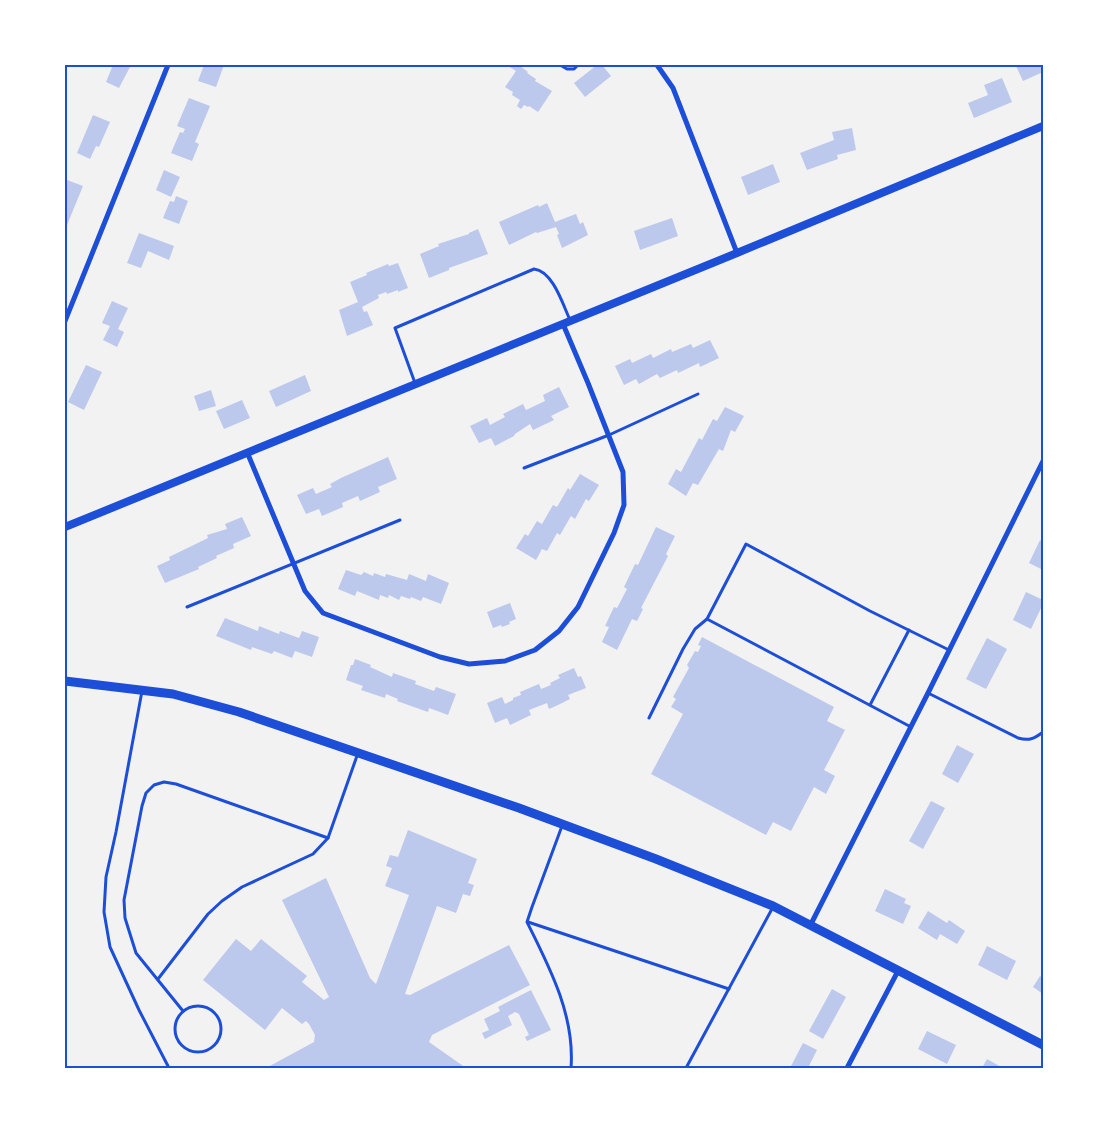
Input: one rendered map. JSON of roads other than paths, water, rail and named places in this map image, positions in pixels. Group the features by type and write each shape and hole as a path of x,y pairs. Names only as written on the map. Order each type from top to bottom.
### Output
{"main road":[{"path":"65,681 173,694 239,712 563,824 773,906 1043,1045"}],"street":[{"path":"65,321 168,65"},
{"path":"658,65 673,88 737,253"},
{"path":"65,526 571,321 1043,126"},
{"path":"247,452 304,591 323,613 440,657 469,664 505,661 535,650 558,631 578,607 614,534 624,505 623,472 563,324"},
{"path":"811,924 950,650 1043,461"},
{"path":"847,1068 898,971"}],"lane":[{"path":"560,65 567,69 574,69 578,65"},
{"path":"415,383 395,328 534,269 541,270 548,276 571,321"},
{"path":"524,468 609,435 698,394"},
{"path":"187,607 400,520"},
{"path":"648,718 683,649 696,629 707,619 746,544 950,650"},
{"path":"707,619 911,727"},
{"path":"870,705 910,630"},
{"path":"142,690 106,877 104,912 110,947 168,1068"},
{"path":"928,693 1018,738 1028,741 1043,732"},
{"path":"158,979 208,914 222,901 242,887 313,854 328,838 358,752"},
{"path":"183,1011 136,953 125,918 124,900 146,793 154,785 164,782 176,784 328,838"},
{"path":"563,824 528,922 551,970 567,1016 572,1057 571,1068"},
{"path":"686,1068 773,906"},
{"path":"528,922 729,989"},
{"path":"196,1005 211,1009 216,1014 222,1028 221,1035 212,1047 205,1051 197,1052 183,1046 176,1032 176,1024 178,1017 183,1011 196,1005"}]}
